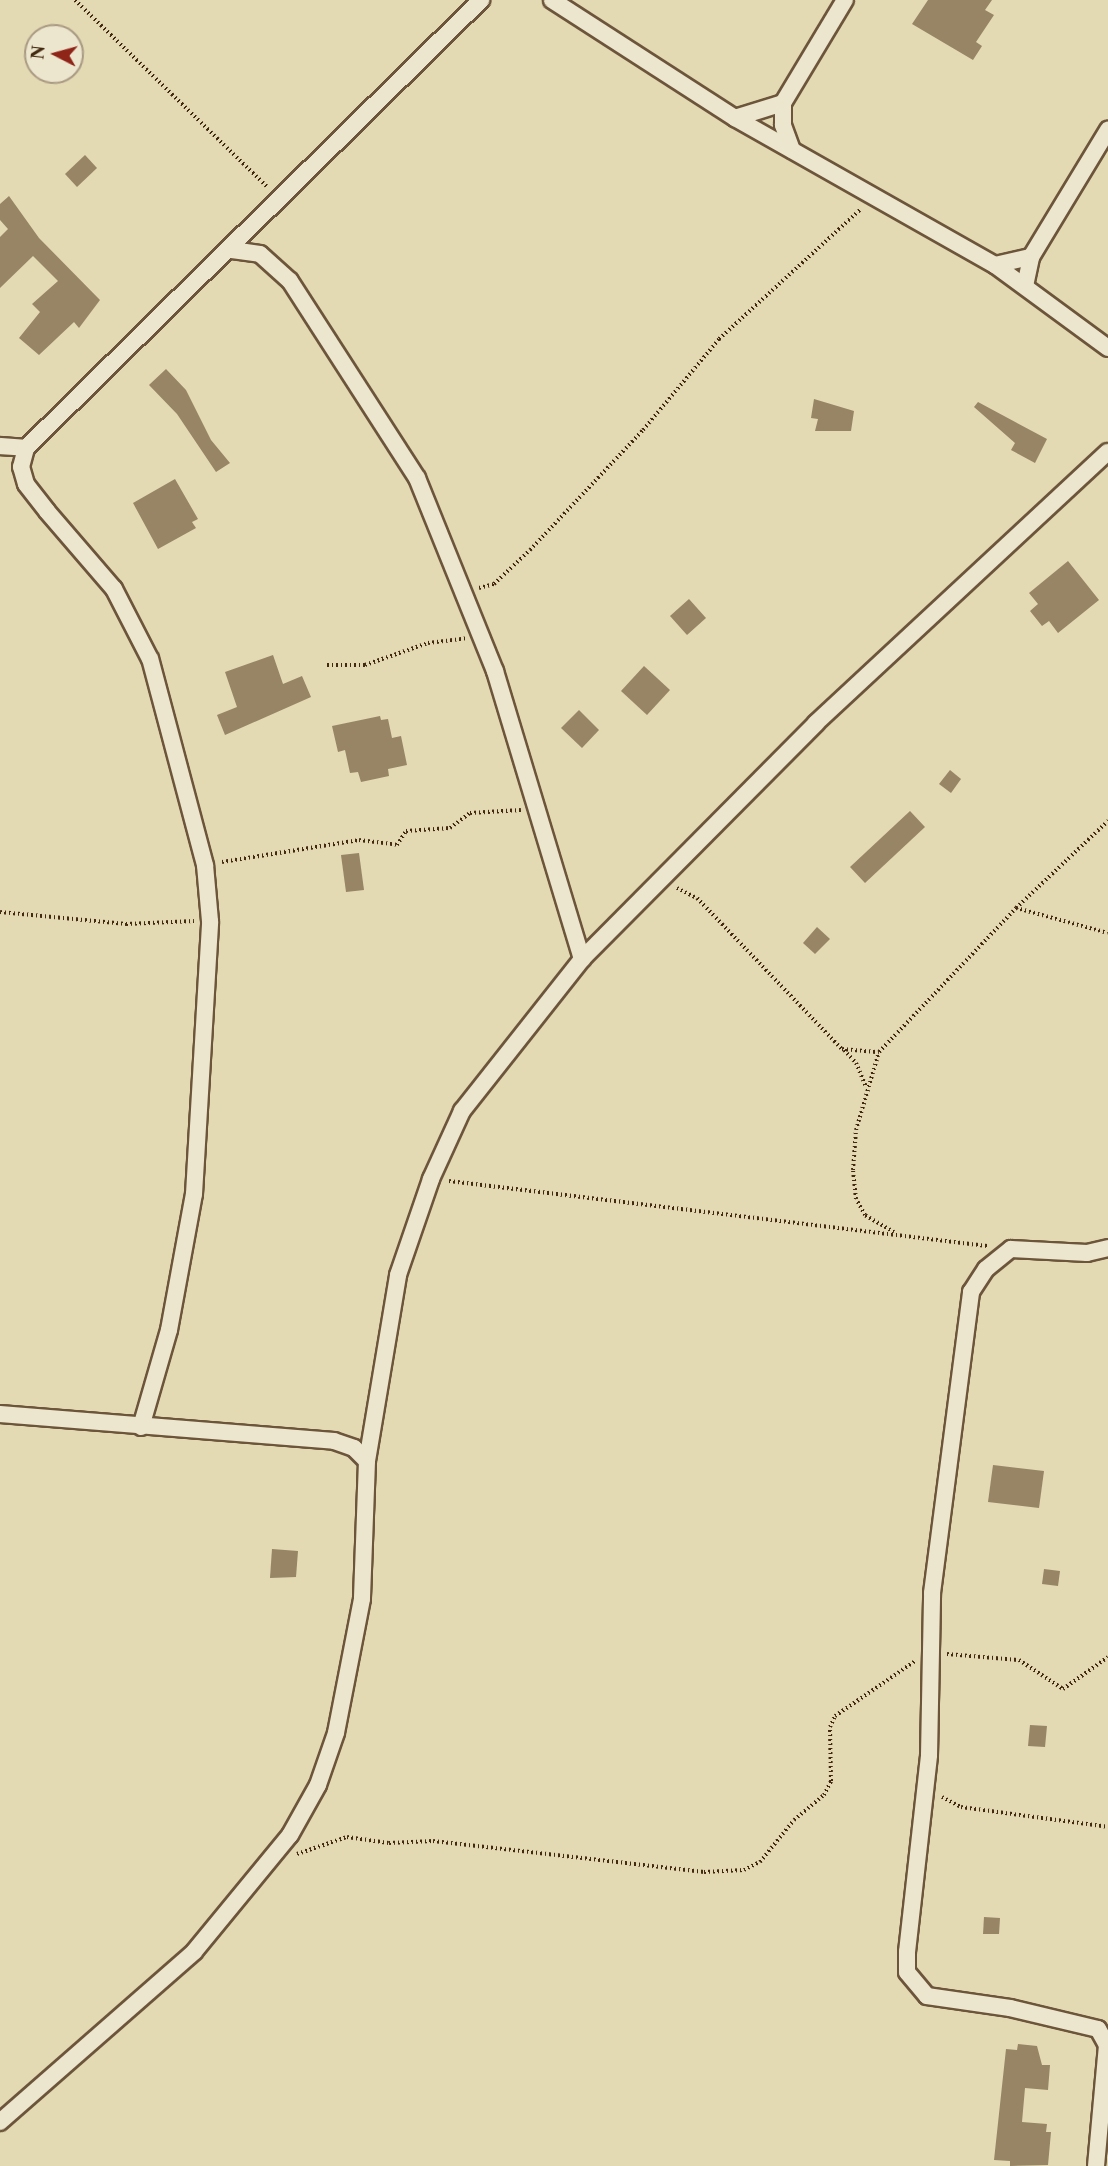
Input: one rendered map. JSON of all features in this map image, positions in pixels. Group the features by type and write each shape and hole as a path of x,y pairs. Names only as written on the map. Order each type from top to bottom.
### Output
{"street":[{"path":"141,1427 169,1330 194,1194 210,921 205,865 150,659 114,589 26,484 21,467 26,448 232,250 279,199 481,0"},
{"path":"552,0 735,118 873,198 906,211 995,265 1108,348"},
{"path":"792,150 783,125 783,103 845,0"},
{"path":"735,118 783,103"},
{"path":"1025,286 1031,257 1108,130"},
{"path":"260,254 261,218"},
{"path":"232,250 260,254 290,281 417,478 481,635 582,959"},
{"path":"995,265 1031,257"},
{"path":"0,446 26,448"},
{"path":"0,2122 194,1952 290,1835 318,1785 336,1733 362,1599 367,1461 398,1275 430,1179 462,1111 582,959 657,886 816,723 1108,452"},
{"path":"1096,2166 1107,2045 1103,2029 1010,2008 927,1996 915,1986 908,1972 907,1952 925,1785 932,1691 928,1649 964,1324 971,1292 986,1269 1011,1249 1087,1253 1108,1248"},
{"path":"0,1414 334,1441 354,1448 367,1461"}],"path":[{"path":"75,0 279,199"},
{"path":"462,588 483,588 501,578 643,430 719,339 873,198"},
{"path":"327,665 364,664 428,643 481,635"},
{"path":"205,865 359,840 397,845 406,831 450,828 463,815 536,809"},
{"path":"897,1234 865,1215 856,1199 856,1130 866,1087 879,1052 1017,908 1108,822"},
{"path":"657,886 683,889 697,898 856,1063 866,1087"},
{"path":"1017,908 1108,933"},
{"path":"0,912 126,924 210,921"},
{"path":"842,1049 879,1052"},
{"path":"430,1179 1011,1249"},
{"path":"292,1857 347,1837 389,1843 433,1841 704,1872 744,1870 760,1862 794,1820 824,1795 831,1781 830,1727 835,1716 928,1649 964,1658 1019,1660 1063,1689 1108,1657"},
{"path":"925,1785 961,1807 1108,1827"}],"building":[{"path":"928,0 992,0 985,10 994,15 976,42 982,46 973,60 912,24"},
{"path":"85,155 97,168 77,187 65,174"},
{"path":"9,196 39,238 100,300 79,328 74,322 39,355 19,338 40,312 32,304 58,281 33,256 0,288 0,237 8,229 0,220 0,204"},
{"path":"166,369 186,390 211,440 230,463 216,472 177,414 149,385"},
{"path":"814,399 854,411 851,431 815,431 818,419 811,418"},
{"path":"978,402 1047,439 1035,463 1011,450 1015,443 974,407"},
{"path":"175,479 198,519 192,522 196,528 158,549 133,503"},
{"path":"1068,561 1099,600 1058,633 1049,621 1042,626 1030,611 1038,604 1029,593"},
{"path":"689,599 706,618 687,635 670,616"},
{"path":"273,655 283,684 302,676 311,697 225,735 217,715 237,707 225,672"},
{"path":"644,666 670,690 647,715 621,691"},
{"path":"579,710 599,730 582,748 561,728"},
{"path":"380,716 381,720 388,719 392,738 401,736 407,765 388,769 389,776 361,782 358,772 350,773 345,750 338,752 332,726"},
{"path":"950,770 961,779 951,793 939,784"},
{"path":"910,811 925,827 865,883 850,867"},
{"path":"359,853 364,890 346,892 341,855"},
{"path":"817,927 830,939 815,954 803,943"},
{"path":"993,1465 1044,1471 1039,1508 988,1502"},
{"path":"272,1549 298,1551 296,1577 270,1578"},
{"path":"1044,1569 1060,1571 1058,1586 1042,1584"},
{"path":"1030,1725 1047,1726 1045,1747 1028,1746"},
{"path":"984,1917 1000,1918 999,1934 983,1934"},
{"path":"1018,2044 1037,2046 1042,2065 1050,2065 1048,2090 1025,2088 1022,2122 1047,2124 1046,2132 1051,2132 1048,2165 1010,2166 1010,2161 994,2160 1006,2049 1017,2050"}]}
